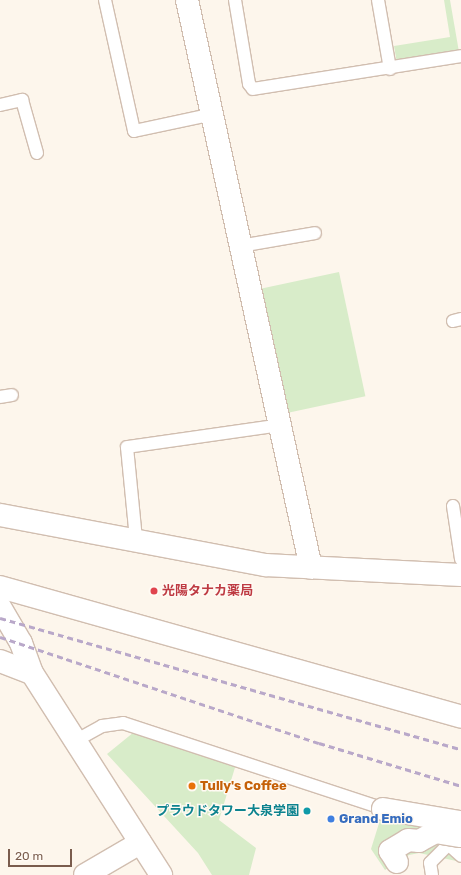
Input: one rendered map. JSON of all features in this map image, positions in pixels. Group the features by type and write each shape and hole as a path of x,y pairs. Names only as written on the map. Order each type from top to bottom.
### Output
{"street":[{"path":"186,0 214,114 240,246 281,425 311,568"},
{"path":"0,515 136,539 223,558 311,568 461,574"},
{"path":"0,587 461,717"},
{"path":"0,607 21,643 32,672 161,875"},
{"path":"0,661 32,672"},
{"path":"382,815 440,826 461,822"},
{"path":"397,862 390,851 408,840 419,841 440,826"},
{"path":"85,875 140,843"}],"lane":[{"path":"105,0 134,131 214,114"},
{"path":"235,0 249,84 253,89 390,69 461,56"},
{"path":"378,0 390,69"},
{"path":"0,104 22,100 37,153"},
{"path":"240,246 315,233"},
{"path":"136,539 127,447 281,425"},
{"path":"453,506 461,558"},
{"path":"75,741 112,723 133,726 408,817 440,826 461,856"},
{"path":"432,875 430,863 440,826"}],"green space":[{"path":"444,0 450,0 459,52 397,63 394,46 450,37"},
{"path":"339,272 365,396 288,413 262,288"},
{"path":"139,728 237,761 219,820 256,848 249,875 212,875 198,853 107,754"},
{"path":"385,804 461,814 461,862 419,853 409,855 385,870 371,849"}],"railway":[{"path":"0,618 461,749"},
{"path":"0,637 319,743 461,786"}],"place":[{"name":"光陽タナカ薬局","path":"154,591"},
{"name":"Tully's Coffee","path":"192,786"},
{"name":"プラウドタワー大泉学園","path":"307,811"},
{"name":"Grand Emio","path":"331,819"}]}
